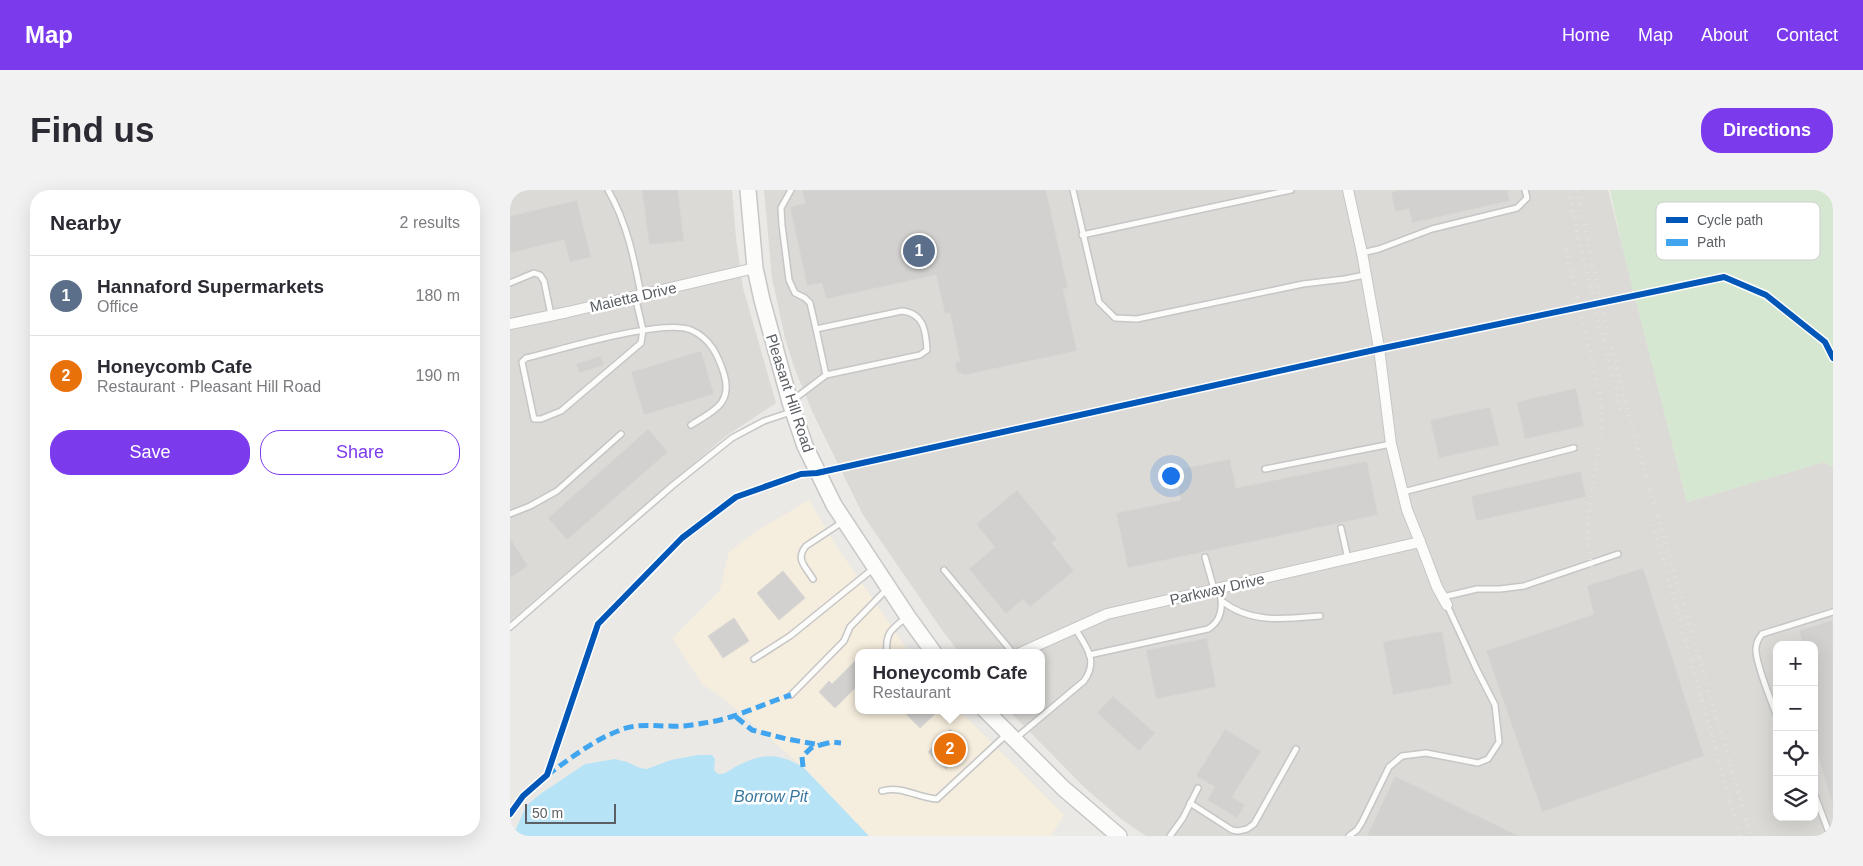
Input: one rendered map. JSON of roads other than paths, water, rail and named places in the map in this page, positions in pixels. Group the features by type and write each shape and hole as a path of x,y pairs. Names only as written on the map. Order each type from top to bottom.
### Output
{"street":[{"name":"Pleasant Hill Road","path":"748,190 755,268 764,310 805,446 817,473 844,521 931,649"},
{"path":"1348,190 1362,252 1379,348 1391,444 1402,492 1407,510 1445,601"},
{"name":"Maietta Drive","path":"510,324 755,268"},
{"name":"Parkway Drive","path":"1029,649 1107,614 1420,542"},
{"path":"989,714 1063,788 1119,836"}],"lane":[{"path":"608,190 628,236 643,330 641,343 560,411 541,419 534,419 522,362 526,358 643,330 672,327 690,329 709,341 725,375 727,390 725,398 718,408 691,425"},
{"path":"791,190 781,208 789,280 795,292 810,303 826,376"},
{"path":"1073,190 1099,302 1115,318 1124,320 1137,319 1303,284 1365,275"},
{"path":"1082,235 1291,190"},
{"path":"1362,252 1379,249 1432,229 1517,208 1527,198 1525,190"},
{"path":"510,283 534,273 540,275 544,281 551,315"},
{"path":"510,627 672,486 732,438 792,406 826,376 920,355 927,350 926,334 922,324 910,312 902,311 816,329"},
{"path":"510,514 530,506 557,491 621,434"},
{"path":"1264,469 1391,444"},
{"path":"1402,492 1574,448"},
{"path":"812,579 800,559 802,551 806,546 844,521"},
{"path":"1341,528 1348,559"},
{"path":"1349,836 1357,830 1362,822 1389,768 1402,756 1426,752 1478,763 1488,759 1500,742 1496,705 1477,670 1445,601 1477,589 1524,586 1618,554"},
{"path":"1090,655 1203,631 1213,626 1222,608 1222,601 1205,557"},
{"path":"754,659 790,636 874,567"},
{"path":"944,570 1011,649"},
{"path":"791,695 844,642 850,627 888,588"},
{"path":"1222,601 1243,614 1255,618 1283,620 1320,616"},
{"path":"1773,705 1758,661 1756,650 1758,640 1762,634 1833,612"},
{"path":"887,649 889,632 908,617"},
{"path":"1045,711 1084,681 1090,672 1092,666 1090,655 1075,628"},
{"path":"882,791 890,788 937,799 1010,737 1040,714"},
{"path":"1190,803 1232,830 1247,829 1257,819 1296,749"},
{"path":"1170,836 1198,788"},
{"path":"1818,804 1828,830 1833,834"}],"water":[{"name":"Borrow Pit","path":"698,755 712,755 715,759 714,770 718,774 726,773 756,758 771,756 794,762 803,767 869,836 513,836 526,806 585,764 615,759 647,769 671,760"}],"railway":[{"path":"1569,190 1579,242 1621,412"},
{"path":"1577,190 1603,313 1638,448 1751,836"},
{"path":"1566,249 1601,401 1601,431 1588,520 1588,542 1594,584"},
{"path":"1653,525 1740,836"}],"place":[{"name":"Hannaford Supermarkets","path":"919,251"},
{"name":"Honeycomb Cafe","path":"950,749"}]}
